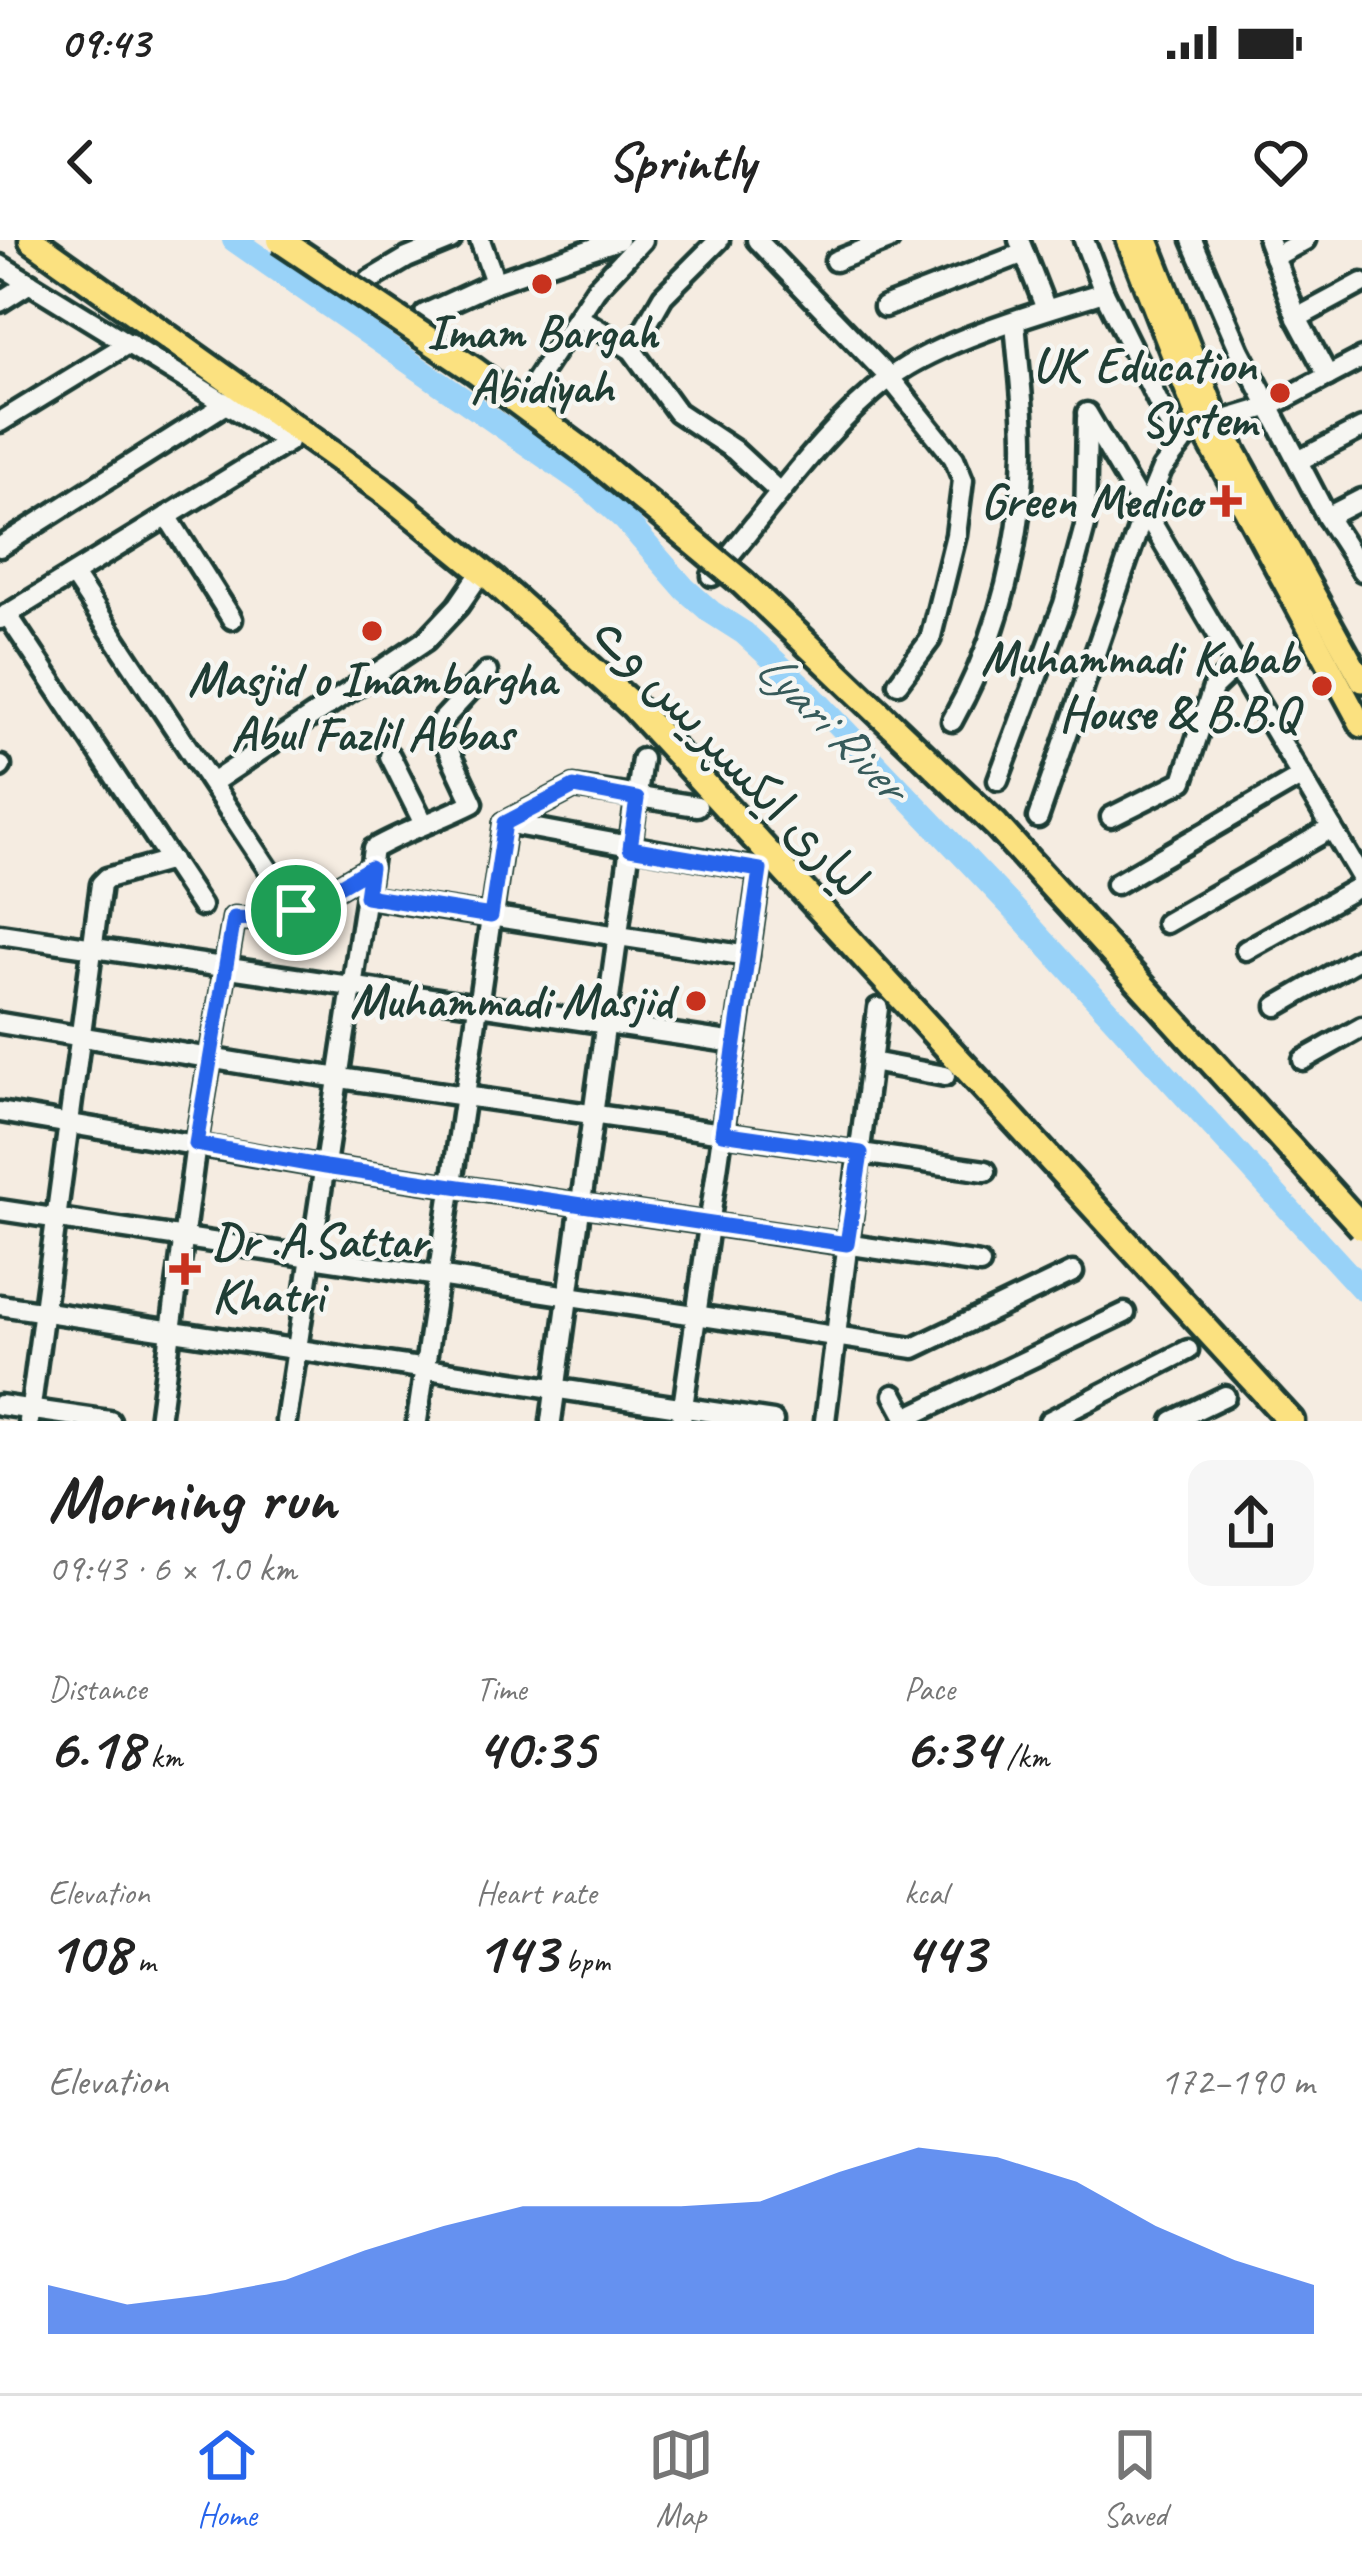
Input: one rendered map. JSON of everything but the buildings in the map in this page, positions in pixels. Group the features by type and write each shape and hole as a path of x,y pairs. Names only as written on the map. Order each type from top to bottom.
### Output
{"highway":[{"name":"لیاری ایکسپریس وے","path":"32,240 316,440 482,572 666,740 1291,1421"},
{"path":"280,240 589,455 743,583 996,825 1362,1227"}],"main road":[{"path":"1128,240 1210,425 1362,726"},
{"path":"1147,240 1210,425 1362,681"}],"street":[{"path":"370,280 406,258 451,240"},
{"path":"480,240 495,282"},
{"path":"425,314 495,282 618,240"},
{"path":"536,380 596,290 642,240"},
{"path":"632,350 663,296 719,240"},
{"path":"758,240 890,377 954,458 963,480 956,535 930,640 898,683"},
{"path":"835,261 889,240"},
{"path":"1084,240 1104,292 1179,444"},
{"path":"1192,240 1240,351 1327,517 1362,571"},
{"path":"1305,240 1271,248 1298,318 1328,376"},
{"path":"884,307 1022,247 1046,309"},
{"path":"0,265 230,402 288,442 4,617 201,906"},
{"path":"1298,318 1362,283"},
{"path":"0,302 30,284"},
{"path":"712,576 778,491 890,377 921,358 1046,309 1104,292"},
{"path":"578,317 632,350 677,412 734,450 778,491"},
{"path":"952,721 978,675 1014,562 1024,449 1015,322"},
{"path":"0,422 129,343"},
{"path":"1038,818 1144,512 1162,469 1179,444 1210,425 1270,406 1362,358"},
{"path":"0,547 230,402"},
{"path":"998,780 1064,604 1084,526 1088,413 1362,882 1246,950"},
{"path":"1300,460 1362,428"},
{"path":"1327,517 1362,499"},
{"path":"167,516 232,619"},
{"path":"212,783 426,640 482,572"},
{"path":"73,574 296,910"},
{"path":"1111,817 1183,781 1213,688 1237,665"},
{"path":"286,1421 374,849 414,825 473,803 437,726 488,672"},
{"path":"390,756 424,824"},
{"path":"551,1421 642,759"},
{"path":"1116,884 1302,776"},
{"path":"505,823 574,787 697,806"},
{"path":"505,823 760,870 682,1414"},
{"path":"417,1421 505,823"},
{"path":"1166,923 1332,828"},
{"path":"30,1415 104,880 170,860"},
{"path":"159,1421 196,1144 234,918 281,920 370,868"},
{"path":"366,896 748,956"},
{"path":"0,934 735,1043"},
{"path":"1277,1006 1362,957"},
{"path":"825,1421 878,1008"},
{"path":"0,1023 986,1171"},
{"path":"1304,1060 1362,1027"},
{"path":"871,1062 945,1076"},
{"path":"0,1112 325,1167 980,1264"},
{"path":"0,1210 914,1348 1073,1272"},
{"path":"0,1305 555,1389 682,1414 773,1421"},
{"path":"895,1395 907,1420 1125,1313"},
{"path":"1049,1421 1188,1350"},
{"path":"1173,1421 1197,1416 1225,1396"},
{"path":"0,1405 30,1415 110,1421"}],"waterway":[{"name":"Lyari River","path":"234,240 589,487 625,520 685,589 744,633 803,687 1015,910 1362,1289"}],"place":[{"name":"Imam Bargah Abidiyah","path":"542,284"},
{"name":"UK Education System","path":"1280,393"},
{"name":"Green Medico","path":"1226,501"},
{"name":"Masjid o Imambargha Abul Fazlil Abbas","path":"372,631"},
{"name":"Muhammadi Kabab House & B.B.Q","path":"1322,686"},
{"name":"Muhammadi Masjid","path":"696,1001"},
{"name":"Dr .A.Sattar Khatri","path":"185,1269"}],"route":[{"path":"574,787 637,799 630,848 760,870 722,1133 861,1153 847,1244 196,1144 234,918 281,920 296,910 370,868 366,896 491,916 505,823 574,787"}]}
